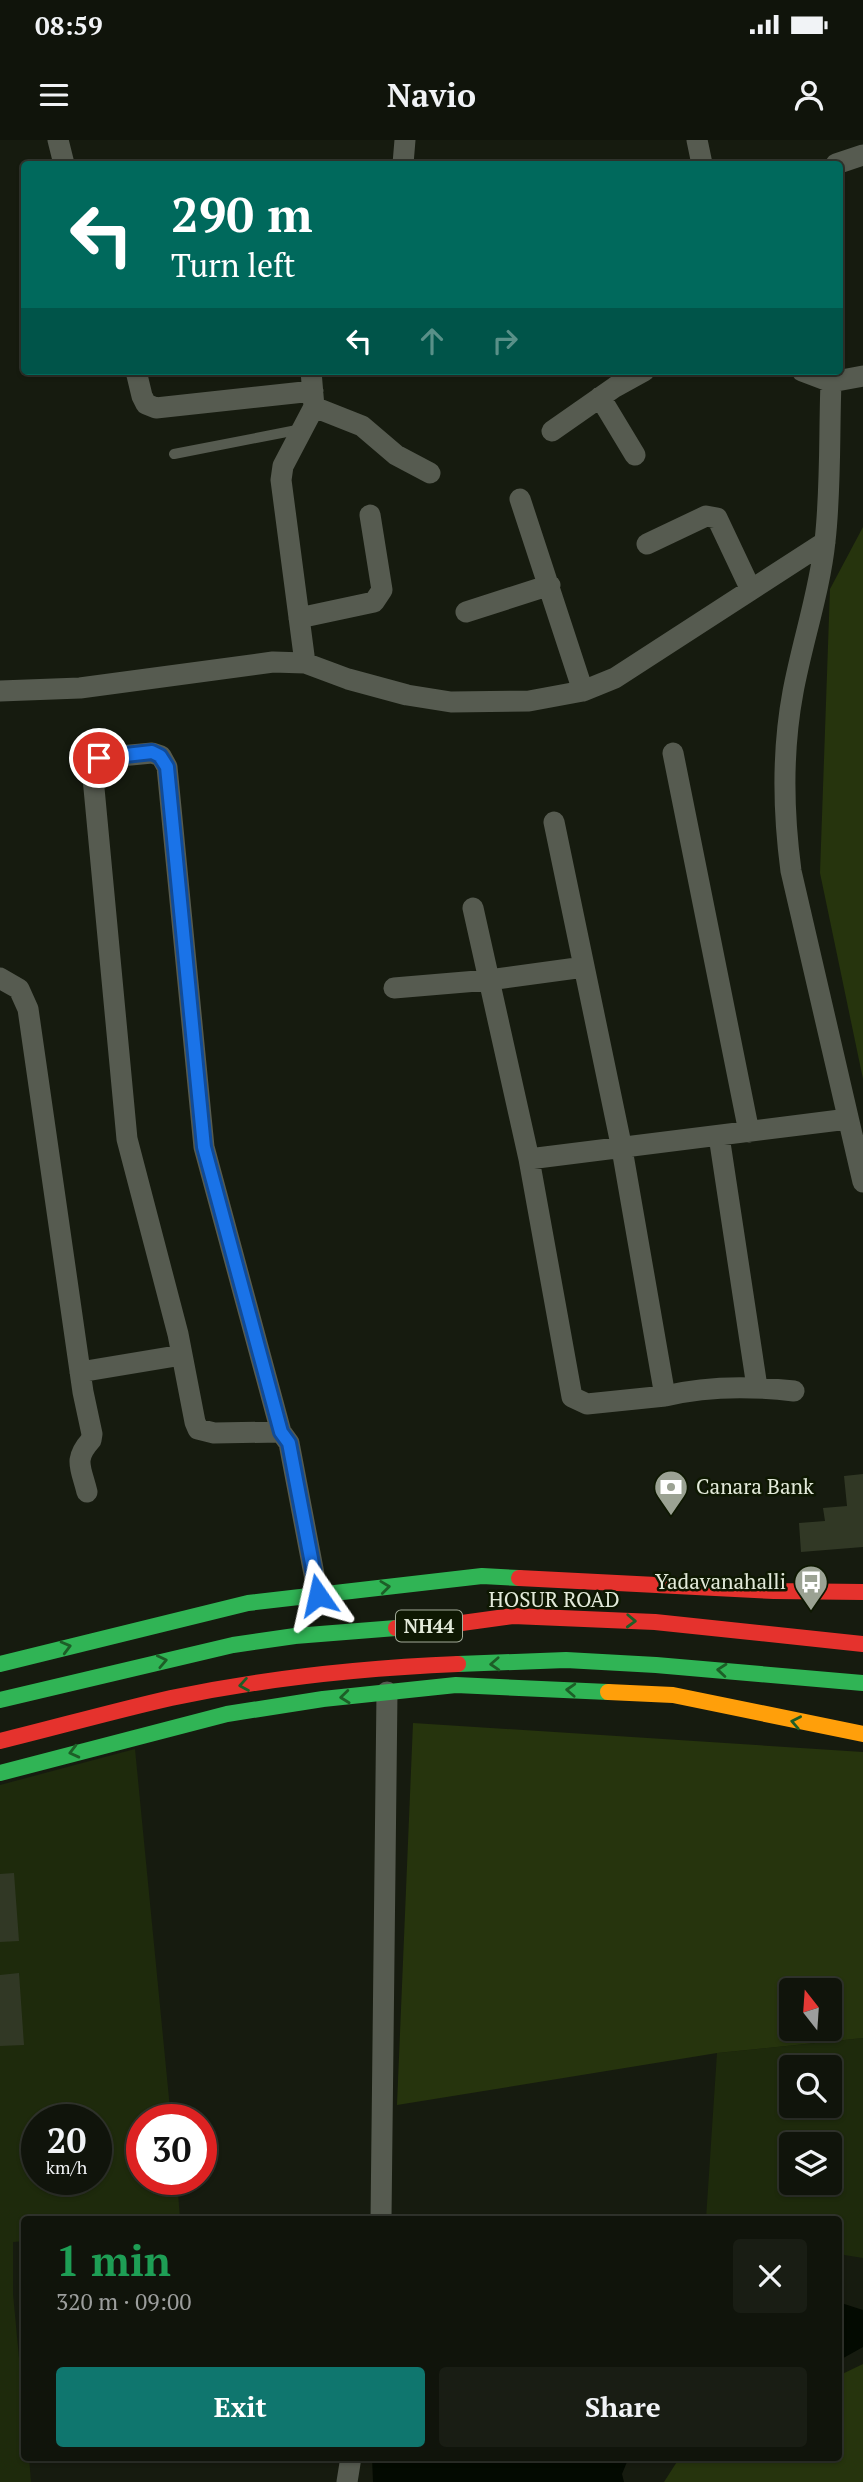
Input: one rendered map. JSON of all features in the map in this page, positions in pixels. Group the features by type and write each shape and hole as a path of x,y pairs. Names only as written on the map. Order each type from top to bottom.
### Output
{"main road":[{"path":"0,1664 248,1603 482,1576 774,1591 863,1592"},
{"name":"HOSUR ROAD","path":"0,1700 233,1646 295,1636 440,1626 513,1616 655,1622 863,1644"},
{"name":"NH44","path":"0,1741 172,1698 278,1679 396,1667 566,1660 684,1667 863,1683"},
{"path":"0,1773 227,1714 323,1699 456,1685 673,1695 863,1734"},
{"path":"106,1715 114,1742"}],"street":[{"path":"58,140 63,161"},
{"path":"402,161 405,140"},
{"path":"698,140 702,161"},
{"path":"843,162 863,155"},
{"path":"137,375 146,404 156,408 312,389 396,454 430,473"},
{"path":"552,431 637,375"},
{"path":"813,375 831,382 863,376"},
{"path":"831,382 825,542 787,730 786,839 790,871 863,1182"},
{"path":"305,663 281,480 283,466 302,429 312,389"},
{"path":"600,397 635,455"},
{"path":"520,499 583,691"},
{"path":"299,618 374,602 380,597 382,590 370,515"},
{"path":"647,544 705,516 717,518 751,590"},
{"path":"0,691 80,688 272,662 305,663 348,679 407,695 451,702 529,701 583,691 615,678 825,542"},
{"path":"466,612 550,585"},
{"path":"281,1432 214,1433 198,1429 127,1139 92,767 99,758 152,752 160,756 167,767 204,1147 281,1432 289,1443 318,1595"},
{"path":"673,753 750,1132"},
{"path":"554,822 622,1149 665,1395"},
{"path":"473,908 529,1159 572,1397 587,1404 680,1392 757,1387 794,1391"},
{"path":"394,988 489,980 584,967"},
{"path":"0,978 19,989 28,1009 80,1372 92,1434 79,1459 87,1492"},
{"path":"529,1159 848,1119"},
{"path":"719,1136 757,1387"},
{"path":"80,1372 182,1355"},
{"path":"381,2216 387,1692"},
{"path":"347,2482 350,2461"}],"lane":[{"path":"174,454 302,429"}],"shaded area":[{"path":"863,527 863,1079 820,873 830,589"},
{"path":"413,1723 863,1752 863,2038 842,2040 842,1978 779,1978 779,2041 834,2041 717,2053 397,2105"},
{"path":"135,1749 170,2104 126,2104 126,2195 178,2195 180,2216 21,2216 21,2241 13,2242 13,2294 21,2379 21,2461 29,2461 31,2482 0,2482 0,1785"},
{"path":"863,2038 863,2258 842,2255 842,2216 706,2216 717,2053"},
{"path":"842,2303 863,2310 863,2347 842,2359"},
{"path":"863,2364 863,2482 664,2482 677,2461 842,2461 842,2374"},
{"path":"372,2461 627,2461 622,2474 624,2482 373,2482"}],"building":[{"path":"863,1474 863,1547 801,1552 799,1523 825,1521 823,1508 847,1506 844,1476"},
{"path":"14,1873 19,1941 0,1942 0,1874"},
{"path":"19,1973 24,2045 0,2046 0,1975"}],"traffic: fast":[{"path":"0,1664 248,1603 482,1576 519,1578"},
{"path":"0,1700 233,1645 295,1636 396,1628"},
{"path":"458,1664 566,1660 863,1683"},
{"path":"0,1773 227,1714 323,1699 456,1685 608,1692"}],"traffic: slow":[{"path":"608,1692 673,1695 863,1734"}],"traffic: jam":[{"path":"519,1578 774,1591 863,1592"},
{"path":"396,1628 440,1626 513,1616 655,1622 863,1644"},
{"path":"0,1741 171,1698 242,1685 350,1671 458,1664"}],"place":[{"name":"Canara Bank","path":"671,1517"},
{"name":"Yadavanahalli","path":"811,1612"}],"route":[{"path":"99,758 152,752 164,760 167,767 204,1147 281,1432 289,1443 318,1595"}]}
